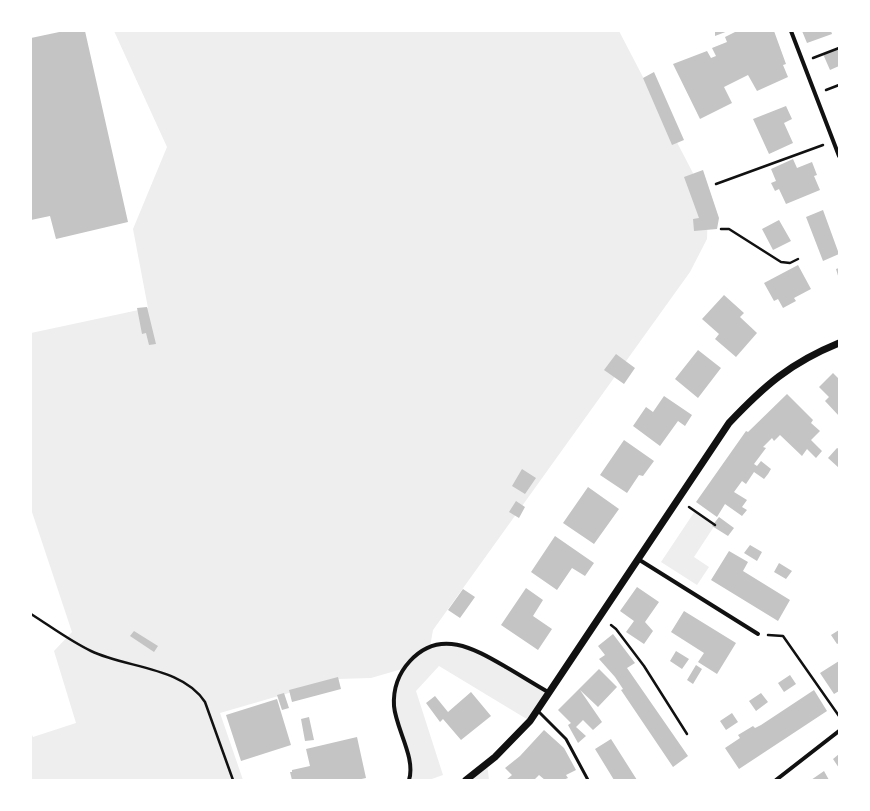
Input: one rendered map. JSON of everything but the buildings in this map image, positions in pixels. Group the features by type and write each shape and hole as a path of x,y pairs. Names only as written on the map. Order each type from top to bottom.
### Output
{"street":[{"path":"791,31 839,156"},
{"path":"466,780 495,757 522,730 537,710 729,423 752,398 781,373 805,359 839,343"},
{"path":"638,559 758,634"},
{"path":"409,780 411,766 394,707 394,694 397,681 403,669 415,656 430,647 443,644 468,646 548,692"},
{"path":"776,780 839,731"}],"lane":[{"path":"537,710 566,739 588,780"}],"path":[{"path":"803,62 839,48"},
{"path":"716,184 833,141"},
{"path":"721,229 729,229 781,262 790,263 798,259"},
{"path":"678,499 715,525"},
{"path":"31,614 91,651 171,676 188,684 199,693 205,702 233,780"},
{"path":"599,616 616,629 644,666 687,734"},
{"path":"758,634 782,636 839,716"}],"shaded area":[{"path":"114,31 619,31 694,175 708,207 707,239 690,272 433,630 430,647 443,644 467,646 548,692 530,721 439,666 416,691 443,775 429,780 409,780 411,765 397,720 394,694 402,669 371,678 337,679 220,713 243,780 31,780 31,733 33,737 76,723 54,651 72,632 31,509 31,333 148,308 133,229 167,147"},
{"path":"695,511 715,525 694,557 709,567 697,585 661,562"},
{"path":"487,763 489,780 466,780"}]}
